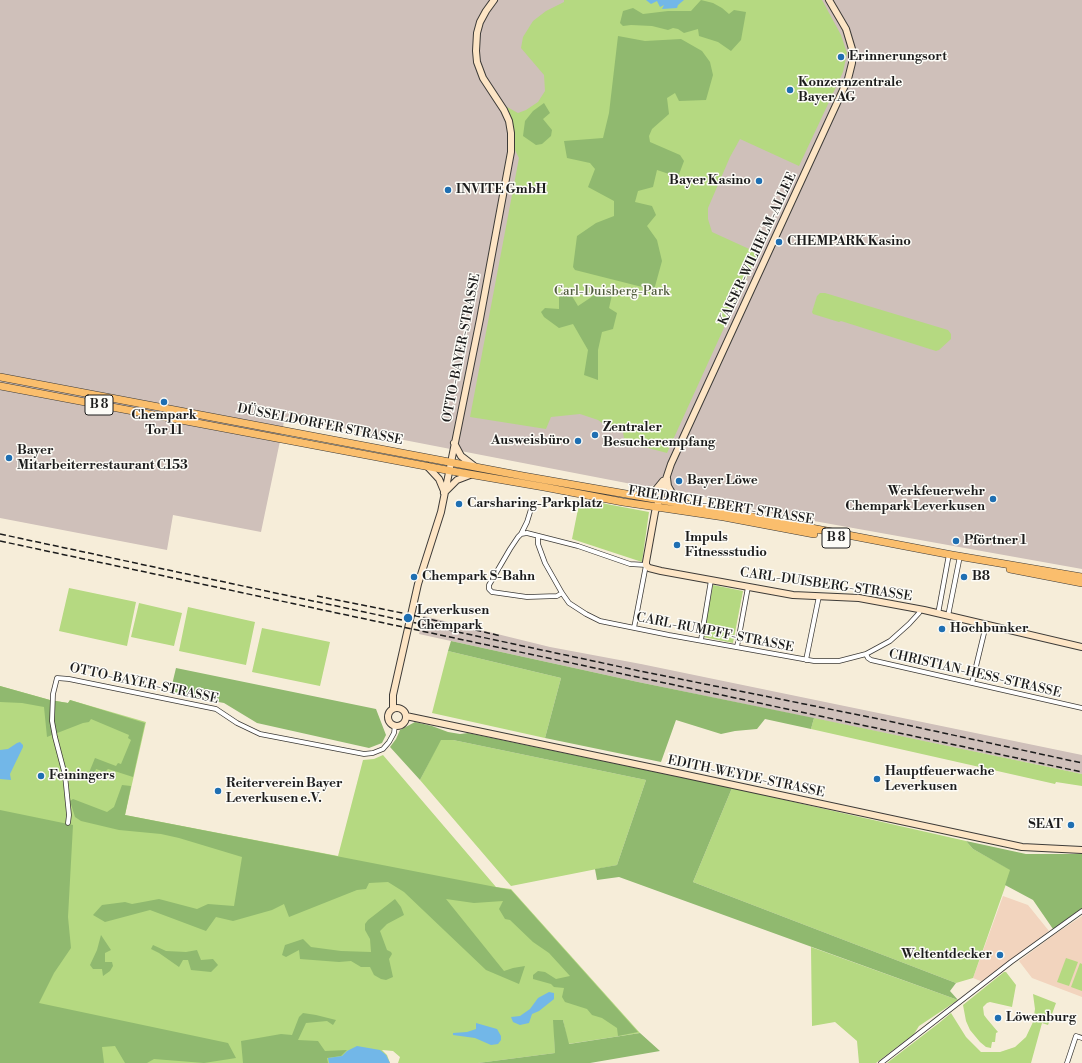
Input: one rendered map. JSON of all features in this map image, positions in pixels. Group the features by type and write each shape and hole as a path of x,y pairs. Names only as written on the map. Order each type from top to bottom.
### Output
{"main road":[{"name":"DÜSSELDORFER STRASSE","path":"0,377 635,496"},
{"name":"DÜSSELDORFER STRASSE","path":"0,386 544,487"},
{"path":"192,422 194,413"},
{"name":"FRIEDRICH-EBERT-STRASSE","path":"544,487 658,504 959,558 1082,583"},
{"name":"FRIEDRICH-EBERT-STRASSE","path":"635,496 658,504"},
{"name":"B 8","path":"658,504 690,506"},
{"name":"FRIEDRICH-EBERT-STRASSE","path":"690,506 948,556"},
{"name":"FRIEDRICH-EBERT-STRASSE","path":"959,558 1082,577"}],"street":[{"name":"OTTO-BAYER-STRASSE","path":"393,708 393,695 418,584 437,528 480,319 512,145 511,133 506,115 483,78 477,62 477,33 480,22 494,0"},
{"name":"KAISER-WILHELM-ALLEE","path":"646,565 658,504 666,476 848,79 852,63 852,49 846,29 829,0"},
{"path":"454,443 461,456 474,466"},
{"path":"427,466 439,478 444,493 457,480 471,474"},
{"path":"635,496 654,492 666,476"},
{"path":"666,476 670,491 690,506"},
{"path":"531,509 522,534 518,537 510,549 489,589 492,592 527,597 557,596 562,593"},
{"name":"CARL-DUISBERG-STRASSE","path":"522,534 527,533 578,546 630,564 646,565 649,568 661,571 793,595 859,598 948,616 1082,647"},
{"name":"CARL-RUMPFF-STRASSE","path":"538,536 540,553 562,593 569,602 594,618 634,628 737,648 806,660 823,662 839,661 866,654 890,641 909,624 920,610"},
{"path":"938,614 948,556"},
{"path":"948,616 959,558"},
{"path":"634,628 646,565"},
{"path":"700,640 711,580"},
{"path":"737,648 748,587"},
{"path":"806,660 819,596"},
{"path":"972,683 986,625"},
{"name":"CHRISTIAN-HESS-STRASSE","path":"866,654 871,660 1082,708"},
{"name":"OTTO-BAYER-STRASSE","path":"68,823 69,815 65,775 52,721 53,694 57,678 216,709 260,734 364,754 373,753 383,749 394,733 395,725"},
{"path":"393,708 400,709 406,716 404,722 400,725 395,725 390,722 388,718 393,708"},
{"name":"EDITH-WEYDE-STRASSE","path":"406,716 1022,847 1082,850"},
{"path":"881,1063 1011,962 1082,910"},
{"path":"1067,1063 1076,1036 1082,1038"}],"shaded area":[{"path":"0,0 1082,0 1082,569 719,504 706,497 672,489 670,482 647,487 285,417 261,532 173,515 167,550 0,518"},
{"path":"424,616 550,647 641,664 1082,755 1082,774 638,682 419,634"},
{"name":"Weltentdecker","path":"1003,896 1028,905 1049,931 983,982 973,978"},
{"path":"1082,916 1082,997 1032,978 1019,961"}],"green space":[{"name":"Carl-Duisberg-Park","path":"564,0 822,0 841,35 847,53 843,72 799,166 740,139 730,157 708,208 708,219 712,232 758,253 667,453 648,448 625,445 623,432 611,429 598,420 580,414 551,417 546,429 470,417 519,158 515,150 513,124 507,107 518,113 526,110 538,102 545,91 544,75 521,48 523,37 533,21 546,11 564,2"},
{"path":"701,0 713,3 729,14 734,10 746,12 741,40 731,51 718,42 699,36 698,29 684,33 673,28 668,30 652,26 623,26 620,23 623,11 633,8 643,14 668,11 691,11"},
{"path":"618,36 645,41 681,39 702,51 710,62 713,75 706,100 679,101 675,93 667,98 669,114 652,129 649,136 650,142 680,155 684,161 678,177 657,170 653,187 638,191 635,202 652,206 656,215 647,226 657,240 662,261 654,290 575,270 573,267 577,236 596,223 614,216 614,201 588,187 595,169 590,163 567,158 564,141 603,138 609,113"},
{"path":"544,103 550,113 543,119 552,130 551,136 542,144 536,145 523,136 525,121 533,111"},
{"path":"599,292 612,295 609,308 617,313 613,329 602,332 598,350 598,380 584,375 588,350 573,324 559,328 544,317 541,312 545,308 559,309 559,296 572,296 578,306"},
{"path":"820,293 825,293 948,330 951,334 951,339 936,351 841,321 839,322 813,314 812,312 817,296"},
{"path":"580,499 649,512 642,562 572,539"},
{"path":"713,585 743,591 733,643 703,637"},
{"path":"69,588 136,602 127,646 59,631"},
{"path":"139,603 182,613 174,646 131,637"},
{"path":"188,607 255,622 246,665 179,651"},
{"path":"262,628 330,642 320,686 252,672"},
{"path":"451,641 638,682 814,718 811,729 765,719 757,729 721,734 676,720 661,762 545,738 561,678 448,651"},
{"path":"448,651 561,678 545,738 432,713"},
{"path":"176,668 376,709 386,735 382,743 369,748 257,723 224,703 170,693"},
{"path":"0,686 50,700 68,703 70,700 146,722 125,815 338,856 363,760 374,759 383,755 496,887 511,889 640,1033 568,1044 563,1020 554,1020 555,1053 478,1063 398,1063 400,1057 393,1051 382,1050 387,1055 390,1063 0,1063"},
{"path":"0,686 50,700 68,703 70,700 145,723 133,777 108,769 105,772 96,769 91,783 86,780 95,758 116,766 118,763 121,764 131,740 128,738 129,735 91,719 89,722 47,737 44,707 22,703 0,702"},
{"path":"814,718 1082,774 1082,786 1056,782 1055,784 811,729"},
{"path":"415,722 448,732 460,734 468,733 732,788 693,882 956,983 950,991 958,1000 619,877 597,880 595,869 617,865 646,780 453,740 441,740 420,780 390,747 400,730"},
{"path":"440,740 453,740 646,780 617,865 511,886 420,780"},
{"path":"122,785 131,786 125,815 511,890 638,1032 618,1036 617,1028 602,1018 592,1015 587,1009 565,1002 562,997 564,988 554,987 551,984 533,979 533,975 538,971 545,972 556,979 570,976 549,953 533,942 510,920 505,919 499,909 503,901 474,903 446,899 504,971 525,966 519,984 486,970 404,892 388,882 369,883 366,889 357,890 289,917 284,904 272,910 233,921 216,917 206,931 150,910 105,922 93,915 102,905 125,902 132,904 159,899 197,909 208,904 234,906 242,857 179,838 161,834 119,830 81,821 75,817 70,801 73,799 107,812 114,807"},
{"path":"732,788 966,841 973,849 1011,870 973,978 956,983 693,882"},
{"path":"0,810 73,825 68,917 71,948 54,973 39,1003 228,1043 236,1058 204,1063 154,1059 147,1063 125,1063 115,1046 102,1047 104,1063 0,1063"},
{"path":"966,841 1026,854 1082,854 1082,908 1053,929 1033,900 1005,885 1010,870 973,849"},
{"path":"395,899 401,907 404,915 387,924 380,931 387,950 392,954 389,959 393,977 386,980 381,979 374,975 370,967 361,967 351,961 339,962 300,959 299,950 286,957 282,955 285,945 303,939 311,947 341,951 371,952 370,939 365,930 365,924"},
{"path":"101,935 111,950 105,953 105,962 112,962 113,966 110,971 103,976 102,969 93,969 90,965 97,950"},
{"path":"153,945 166,951 186,952 197,950 201,960 213,959 218,965 211,972 191,970 188,960 183,960 179,967 151,949"},
{"path":"811,947 958,1000 919,1026 914,1034 876,1063 859,1063 857,1041 835,1022 812,1026"},
{"path":"1066,958 1078,962 1069,986 1057,982"},
{"path":"1080,963 1082,964 1082,991 1071,987"},
{"path":"1004,972 1006,972 1016,985 1012,1007 990,1002 983,1007 984,1015 998,1032 996,1033 995,1042 992,1042 991,1048 986,1047 970,1030 966,1021 963,1005"},
{"path":"1033,994 1056,1003 1048,1025 1042,1023 1031,1063 887,1063 951,1013 966,1037 981,1052 1000,1052 1015,1047 1026,1037 1033,1022 1035,1009"},
{"path":"303,1013 336,1020 333,1025 327,1021 306,1023 298,1040 318,1041 325,1051 347,1050 341,1056 327,1058 328,1063 243,1063 241,1041 281,1034 292,1035 299,1017"},
{"path":"553,1020 563,1020 569,1044 640,1033 660,1051 590,1063 478,1063 555,1053"}],"water":[{"path":"646,0 684,0 678,5 677,8 662,9 664,5 660,7 657,1 651,4"},
{"path":"20,742 23,747 10,774 11,780 0,779 0,750 8,749"},
{"path":"549,992 554,993 554,999 539,1011 532,1014 529,1023 520,1025 513,1022 511,1017 520,1016 530,1009 538,998"},
{"path":"476,1023 497,1029 501,1036 501,1040 498,1044 491,1045 475,1038 453,1035 453,1033 467,1032 476,1029"},
{"path":"357,1046 380,1050 386,1055 390,1063 329,1063 328,1058 342,1056 347,1051"}],"railway":[{"path":"0,534 640,671 879,719 1082,763"},
{"path":"0,541 1082,772"},
{"path":"317,596 412,615 501,636"}],"place":[{"name":"Erinnerungsort","path":"841,57"},
{"name":"Konzernzentrale Bayer AG","path":"790,90"},
{"name":"Bayer Kasino","path":"759,181"},
{"name":"INVITE GmbH","path":"448,190"},
{"name":"CHEMPARK Kasino","path":"779,242"},
{"name":"Chempark Tor 11","path":"164,402"},
{"name":"Zentraler Besucherempfang","path":"595,435"},
{"name":"Ausweisbüro","path":"578,441"},
{"name":"Bayer Mitarbeiterrestaurant C153","path":"9,458"},
{"name":"Bayer Löwe","path":"679,481"},
{"name":"Werkfeuerwehr Chempark Leverkusen","path":"993,499"},
{"name":"Carsharing-Parkplatz","path":"459,504"},
{"name":"Pförtner 1","path":"956,541"},
{"name":"Impuls Fitnessstudio","path":"677,545"},
{"name":"Chempark S-Bahn","path":"414,577"},
{"name":"B8","path":"964,577"},
{"name":"Leverkusen Chempark","path":"408,618"},
{"name":"Hochbunker","path":"942,629"},
{"name":"Feiningers","path":"41,776"},
{"name":"Hauptfeuerwache Leverkusen","path":"877,779"},
{"name":"Reiterverein Bayer Leverkusen e.V.","path":"218,791"},
{"name":"SEAT","path":"1071,825"},
{"name":"Weltentdecker","path":"1000,955"},
{"name":"Löwenburg","path":"998,1018"}]}
